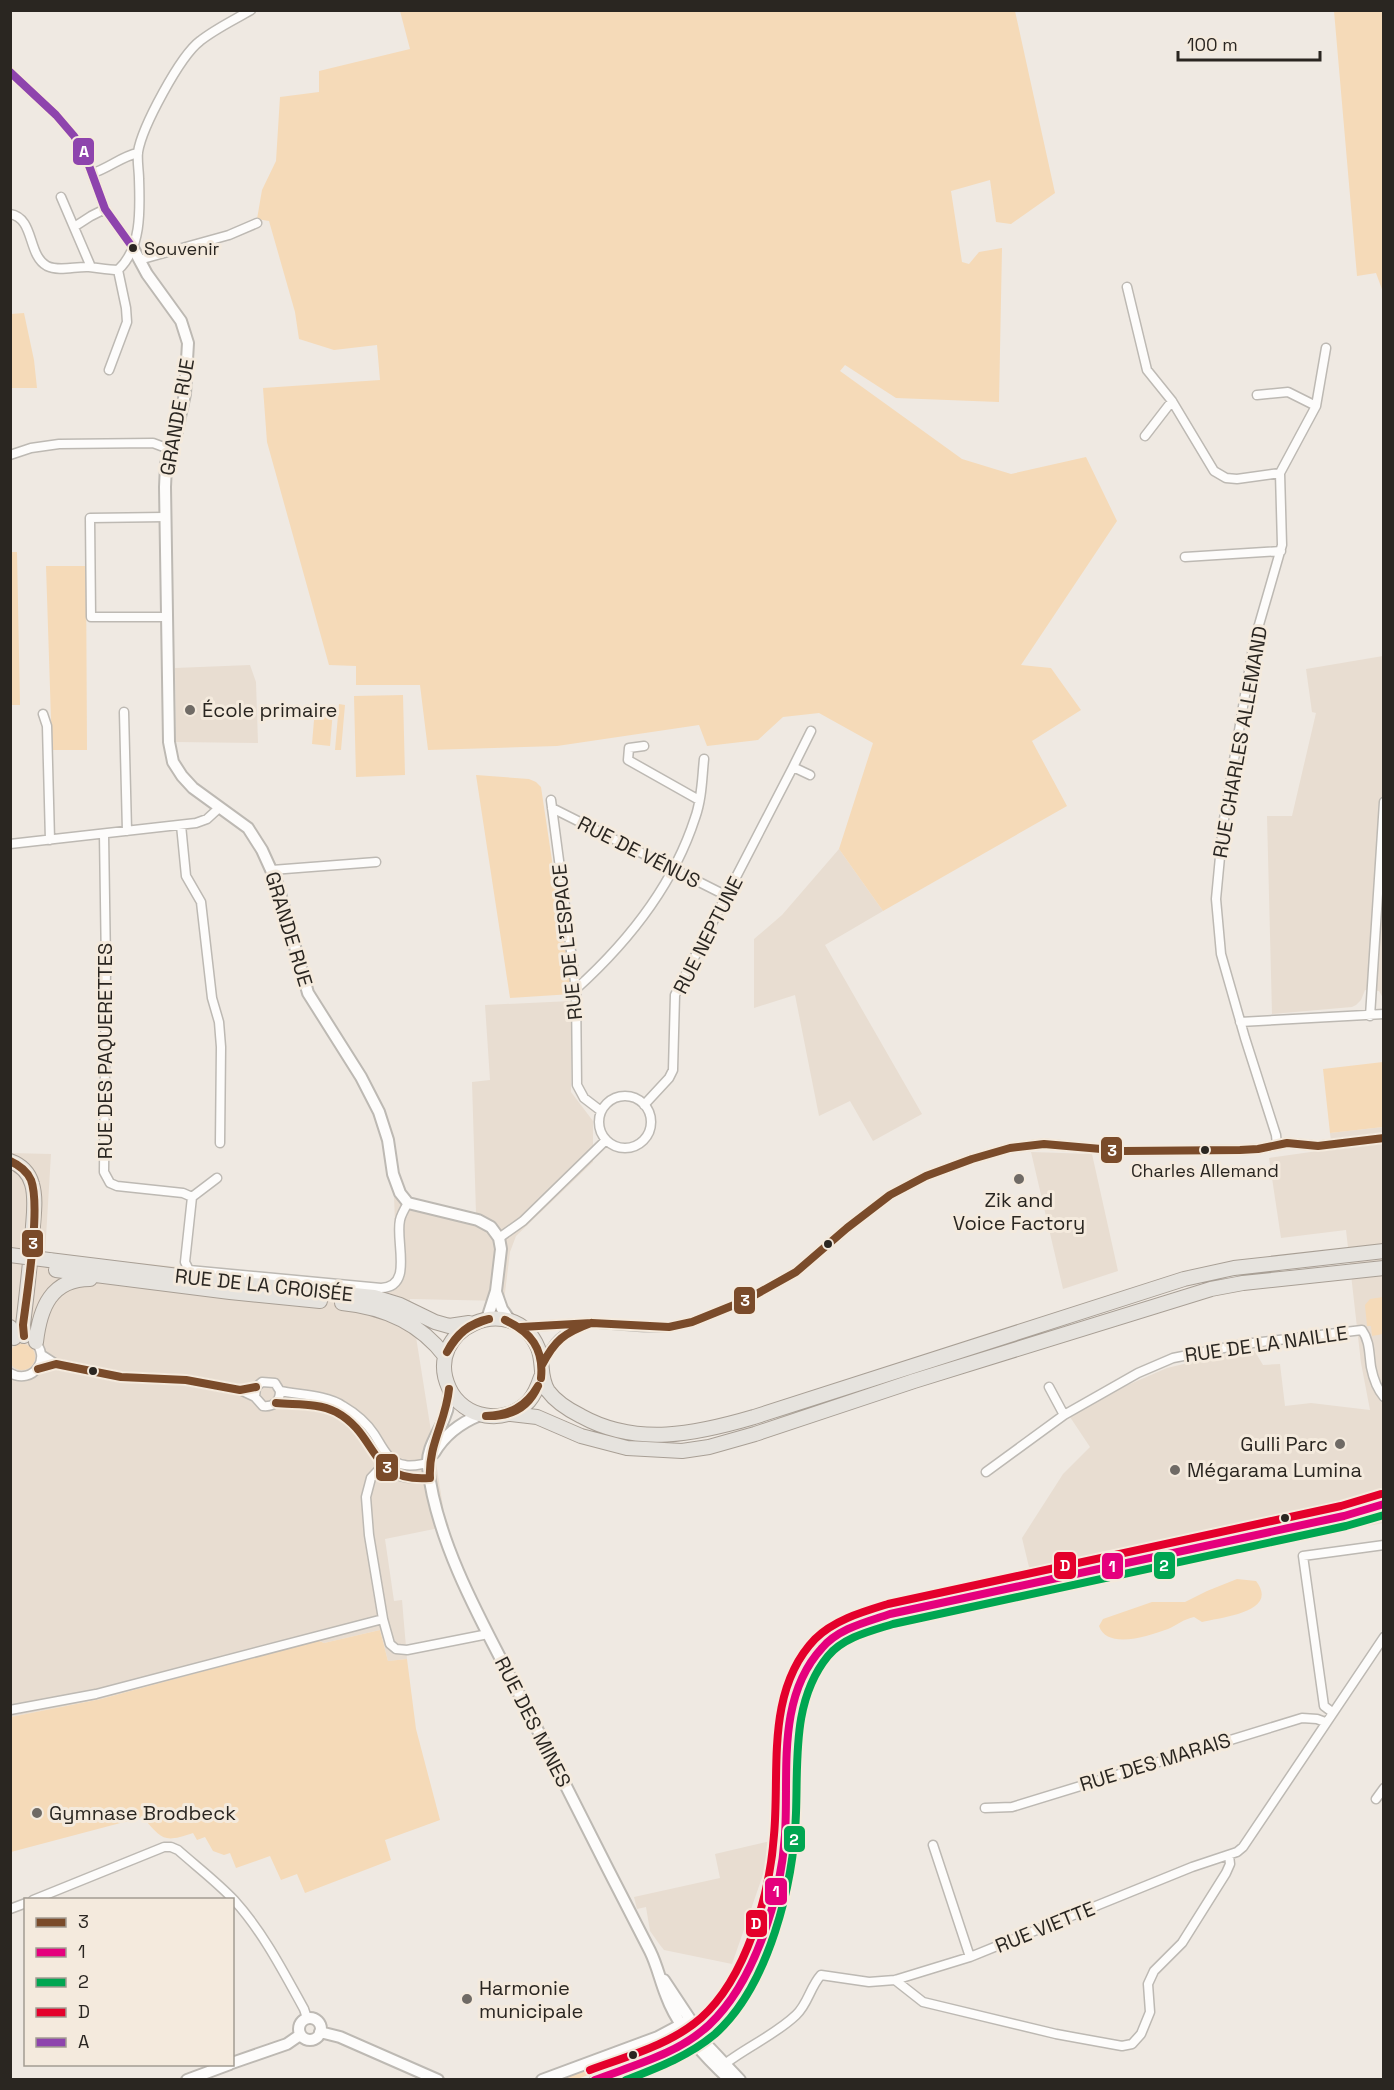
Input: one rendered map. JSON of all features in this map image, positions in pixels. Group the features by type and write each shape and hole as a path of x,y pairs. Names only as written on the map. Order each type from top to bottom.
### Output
{"main road":[{"path":"10,1161 18,1164 29,1176 34,1194 32,1248 23,1325 19,1337"},
{"path":"1383,1251 1234,1268 1184,1279 699,1432 669,1435 640,1433 591,1422 552,1396 542,1371 536,1343 516,1324 501,1319 480,1320 461,1330 451,1342 445,1356 445,1378 449,1389 462,1406 480,1415 493,1417 525,1414 580,1436 627,1448 682,1451 709,1447 755,1434 914,1381 1210,1289 1244,1283 1383,1268"},
{"path":"10,1255 120,1279 373,1307 402,1319 428,1336 445,1356"},
{"path":"10,1264 48,1264"},
{"name":"RUE DE LA CROISÉE","path":"48,1264 374,1297 400,1305 435,1322 449,1326 480,1320"},
{"path":"19,1337 38,1321 44,1305 55,1291 66,1284 81,1279 120,1279"},
{"path":"509,1414 528,1402 537,1390 542,1371"}],"street":[{"path":"10,214 19,216 23,221 38,258 45,265 53,268 91,267 101,270 118,270 133,248 139,219 138,153 142,137 155,108 188,53 198,42 251,10"},
{"path":"10,72 56,115 74,136 93,173 105,209 133,248"},
{"path":"93,173 108,168 130,154 138,153"},
{"path":"61,197 91,267"},
{"path":"74,227 105,209"},
{"path":"139,260 229,235 257,223"},
{"name":"GRANDE RUE","path":"133,248 181,321 189,343 182,412 166,465 169,742 174,762 193,788 248,828 255,836 272,870 308,993 370,1094 388,1140 396,1183 408,1203"},
{"path":"109,370 127,322 118,270"},
{"path":"1127,287 1147,370 1172,401 1214,471 1227,478 1237,479 1280,473"},
{"name":"RUE CHARLES ALLEMAND","path":"1277,1145 1276,1135 1221,954 1215,899 1223,825 1254,642 1282,545 1280,473 1316,406 1326,348"},
{"path":"1257,395 1288,392 1316,406"},
{"path":"1146,436 1172,401"},
{"path":"10,455 31,448 58,444 153,443 169,449"},
{"path":"165,517 90,518 91,617 166,617"},
{"path":"1185,557 1281,551"},
{"path":"124,712 127,831"},
{"path":"43,714 47,726 50,840"},
{"name":"RUE NEPTUNE","path":"644,1105 669,1078 673,1070 675,995 811,731"},
{"path":"644,746 629,748 628,760 699,800"},
{"path":"576,989 624,942 674,869 696,816 704,759"},
{"path":"793,766 810,775"},
{"path":"1370,1016 1383,802"},
{"name":"RUE DE VÉNUS","path":"551,804 727,896"},
{"name":"RUE DE L'ESPACE","path":"551,804 576,989 577,1085 584,1098 601,1111"},
{"path":"10,844 196,823 207,819 219,808"},
{"path":"181,825 186,876 201,902 212,998 219,1022 220,1143"},
{"name":"RUE DES PAQUERETTES","path":"104,834 106,966 104,1172 110,1183 117,1186 183,1193 192,1197"},
{"path":"272,870 376,862"},
{"path":"1240,1022 1383,1014"},
{"path":"617,1097 632,1097 644,1105 651,1121 645,1138 634,1146 622,1148 606,1140 599,1128 601,1111 605,1105 617,1097"},
{"path":"496,1291 502,1309 516,1324 592,1323 661,1327 692,1322 744,1301 796,1272 890,1195 926,1176 1010,1148 1044,1144 1124,1151 1203,1151 1258,1149 1287,1143 1318,1146 1383,1138"},
{"path":"500,1238 523,1221 606,1140"},
{"path":"217,1178 192,1197 185,1262 189,1270 389,1288 397,1284 400,1275 400,1221 408,1203 478,1220 491,1227 500,1238 501,1249 496,1291 480,1320"},
{"path":"542,1371 552,1345 564,1333 592,1323"},
{"name":"RUE DE LA NAILLE","path":"986,1472 1064,1415 1138,1373 1173,1358 1244,1344 1362,1330 1368,1340 1371,1370 1383,1397"},
{"path":"19,1337 56,1364 121,1377 186,1380 240,1390 255,1397 263,1406 276,1403 335,1411 350,1421 384,1464 396,1475 413,1479 430,1478"},
{"path":"38,1369 42,1355"},
{"path":"10,1373 20,1377 27,1376 38,1369 56,1364"},
{"path":"240,1390 271,1381 278,1386 280,1391 279,1400 276,1403"},
{"path":"255,1397 256,1387"},
{"path":"1049,1387 1064,1415"},
{"name":"RUE DES MINES","path":"449,1389 449,1405 431,1446 428,1464 439,1522 489,1634 659,1972 695,2036 730,2079"},
{"path":"280,1391 333,1401 342,1405 361,1418 388,1456 405,1466 428,1464 449,1432 467,1420 480,1415"},
{"path":"384,1464 371,1478 366,1497 369,1535 383,1619 390,1644 396,1649 407,1650 489,1634"},
{"path":"594,2079 662,2055 695,2036 711,2024 728,2004 745,1976 769,1914 778,1883 785,1837 789,1722 795,1691 806,1668 822,1646 860,1624 890,1614 1383,1507"},
{"path":"1332,1712 1324,1706 1303,1556 1383,1545"},
{"path":"10,1710 96,1694 383,1619"},
{"name":"RUE VIETTE","path":"721,2066 796,2015 814,1982 821,1975 869,1982 895,1980 970,1957 1192,1867 1229,1855 1243,1847 1383,1637"},
{"name":"RUE DES MARAIS","path":"985,1808 1012,1807 1302,1718 1325,1722"},
{"path":"1376,1799 1383,1788"},
{"path":"933,1845 970,1957"},
{"path":"36,1898 164,1847 178,1850 232,1898"},
{"path":"895,1980 923,2002 1056,2034 1122,2046 1132,2044 1141,2034 1150,2012 1148,1984 1154,1971 1182,1943 1226,1873 1230,1864 1229,1855"},
{"path":"234,1901 273,1953 307,2018"},
{"path":"300,2035 312,2040 320,2032 320,2026 316,2020 307,2018"},
{"path":"300,2035 299,2025 307,2018"},
{"path":"542,2079 658,2037 686,2022"},
{"path":"320,2032 340,2037 424,2077 438,2079"},
{"path":"234,2063 287,2044 300,2035"},
{"path":"187,2079 225,2066"},
{"name":"RUE DES MINES","path":"721,2066 740,2079"}],"shaded area":[{"path":"400,11 1015,11 1055,193 1011,224 996,222 990,180 951,191 962,262 969,264 979,252 1002,248 999,402 896,398 845,365 840,371 962,459 1011,474 1086,457 1117,521 1021,665 1051,668 1081,710 1032,741 1067,806 883,911 839,849 873,743 819,713 783,717 758,740 707,746 699,725 557,746 428,750 420,685 356,685 356,666 329,665 267,442 263,388 380,380 377,345 334,350 299,339 295,312 269,221 257,219 262,190 276,161 280,97 319,92 319,71 410,49"},
{"path":"1334,11 1383,11 1383,292 1376,273 1357,276"},
{"path":"10,311 11,314 24,313 34,360 37,388 11,388"},
{"path":"10,552 17,552 20,705 11,705"},
{"path":"46,566 86,566 87,750 52,750"},
{"path":"1383,656 1383,998 1379,991 1365,990 1361,1000 1352,1007 1272,1014 1267,816 1292,816 1316,713 1312,712 1306,669"},
{"path":"250,665 256,682 258,743 176,742 175,668"},
{"path":"403,695 405,775 356,777 354,696"},
{"path":"339,704 345,705 341,750 335,750"},
{"path":"315,708 333,710 330,746 312,744"},
{"path":"476,775 529,779 541,787 572,994 510,998"},
{"path":"839,849 883,911 825,945 922,1114 873,1141 850,1101 819,1116 795,995 754,1008 754,939 782,915"},
{"path":"571,1001 571,1092 593,1121 593,1162 516,1236 510,1252 504,1301 410,1299 444,1513 449,1526 385,1539 394,1601 402,1600 407,1659 388,1661 380,1630 324,1643 317,1640 101,1699 11,1717 11,1153 51,1154 45,1254 397,1288 394,1194 476,1213 472,1082 490,1080 485,1005"},
{"path":"1383,1062 1383,1127 1330,1133 1323,1069"},
{"path":"1383,1127 1383,1523 1035,1592 1022,1538 1063,1474 1090,1447 1070,1417 1123,1387 1167,1368 1254,1350 1263,1365 1280,1364 1285,1406 1311,1403 1370,1410 1361,1363 1346,1230 1281,1238 1269,1158 1332,1149 1330,1133"},
{"path":"1031,1152 1092,1154 1118,1271 1063,1289"},
{"path":"1383,1297 1383,1334 1372,1336 1371,1326 1367,1326 1365,1305 1370,1299"},
{"path":"22,1344 31,1348 35,1357 31,1366 22,1370 13,1366 9,1357 13,1348"},
{"path":"1237,1579 1256,1581 1261,1591 1260,1600 1246,1611 1202,1622 1194,1617 1160,1632 1129,1639 1110,1638 1099,1626 1103,1619 1152,1602 1185,1602"},
{"path":"380,1630 388,1661 407,1659 416,1729 440,1820 385,1840 391,1860 305,1893 297,1874 281,1880 270,1856 236,1868 230,1853 224,1855 213,1851 205,1837 197,1840 193,1833 176,1838 164,1837 155,1831 143,1817 11,1852 11,1717 101,1699 317,1640 324,1643"},
{"path":"775,1840 732,1964 664,1950 650,1931 646,1907 637,1909 634,1897 720,1878 715,1854"},
{"path":"624,2056 625,2062 577,2079 560,2079"}],"transit line":[{"name":"A","path":"10,72 56,115 74,136 84,152 105,209 133,248"},
{"name":"3","path":"521,1327 592,1323 669,1327 692,1322 744,1301 796,1272 890,1195 926,1176 1010,1148 1044,1144 1124,1151 1240,1150 1287,1143 1318,1146 1384,1138"},
{"name":"3","path":"10,1161 20,1166 27,1174 34,1192 34,1229 23,1325 24,1336"},
{"name":"3","path":"447,1352 464,1330 475,1323 489,1319"},
{"name":"3","path":"447,1352 464,1331 489,1319"},
{"name":"3","path":"505,1320 522,1330 534,1343 540,1358 541,1378"},
{"name":"3","path":"542,1365 551,1349 561,1338 591,1323"},
{"name":"3","path":"38,1369 56,1364 121,1377 186,1380 240,1390 256,1387"},
{"name":"3","path":"486,1416 502,1415 517,1410 529,1401 538,1386"},
{"name":"3","path":"486,1416 502,1414 516,1408 528,1399 538,1386"},
{"name":"3","path":"276,1403 314,1406 336,1412 350,1422 376,1456 395,1473 410,1478 430,1478 434,1444 449,1389"},
{"name":"D","path":"590,2070 676,2036 701,2018 731,1981 753,1934 772,1858 778,1732 788,1683 799,1660 823,1632 849,1617 888,1604 1341,1506 1381,1494"},
{"name":"1","path":"595,2080 655,2058 684,2044 709,2025 740,1986 763,1937 778,1884 785,1835 788,1737 797,1690 807,1668 822,1648 837,1635 890,1614 1344,1516 1384,1504"},
{"name":"2","path":"626,2080 684,2055 715,2034 734,2014 764,1961 784,1901 790,1870 796,1813 799,1731 803,1711 816,1673 834,1649 858,1636 893,1624 1346,1526 1384,1515"}],"place":[{"name":"Souvenir","path":"133,248"},
{"name":"École primaire","path":"190,710"},
{"name":"Charles Allemand","path":"1205,1150"},
{"name":"Zik and Voice Factory","path":"1019,1179"},
{"name":"Gulli Parc","path":"1340,1444"},
{"name":"Mégarama Lumina","path":"1175,1470"},
{"name":"Gymnase Brodbeck","path":"37,1813"},
{"name":"Harmonie municipale","path":"467,1999"}]}
